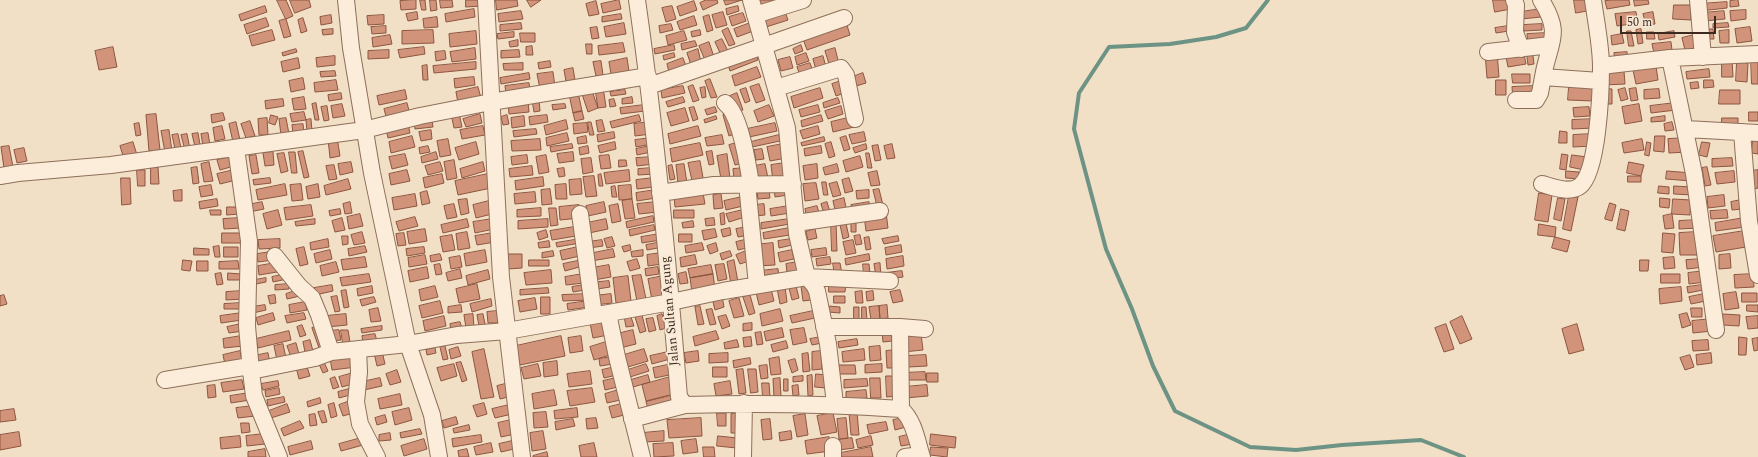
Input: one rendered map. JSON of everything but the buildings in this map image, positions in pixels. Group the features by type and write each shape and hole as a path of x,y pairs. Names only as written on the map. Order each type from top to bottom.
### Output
{"street":[{"path":"346,0 351,48 372,173 408,344 432,415 439,457"},
{"path":"486,0 490,102 501,277 522,457"},
{"name":"Jalan Sultan Agung","path":"637,0 648,81 660,193 679,397 685,405"},
{"path":"751,0 787,128 796,223 807,278 814,285 817,291 824,327 835,404"},
{"path":"755,16 804,0"},
{"path":"1514,0 1516,4 1514,32 1521,48"},
{"path":"1516,100 1536,100 1547,77 1551,45 1554,36 1553,24 1540,0"},
{"path":"1542,184 1563,189 1574,189 1581,185 1590,173 1596,148 1600,73 1593,0"},
{"path":"1698,0 1703,57"},
{"path":"0,176 18,173 111,165 364,130 420,116 490,102 648,81 764,47 844,18"},
{"path":"1488,52 1551,45"},
{"path":"1547,77 1600,73 1670,58 1758,54"},
{"path":"1670,58 1686,129 1694,174 1716,330"},
{"path":"776,88 841,68 846,75 855,119"},
{"path":"725,102 733,111 746,157 757,286"},
{"path":"1686,129 1758,133"},
{"path":"1742,132 1749,221 1758,275"},
{"path":"236,148 249,241 247,326 254,396 279,457"},
{"path":"660,193 714,186 793,184"},
{"path":"796,223 880,211"},
{"path":"580,214 601,314 616,357 642,457"},
{"path":"275,256 299,286 312,298 319,314 331,352"},
{"path":"165,380 251,369 315,358 331,352 408,344 457,335 507,331 807,278 890,281"},
{"path":"824,327 900,327 925,329"},
{"path":"900,327 901,409"},
{"path":"358,349 359,372 356,402 360,424 377,457"},
{"path":"632,419 685,405 744,403 835,404 901,409 906,413 911,421 921,456 905,457"},
{"path":"743,457 744,403"}],"waterway":[{"path":"1268,0 1246,28 1216,37 1170,44 1109,47 1079,93 1074,129 1106,249 1132,309 1153,366 1175,411 1250,447 1296,450 1342,445 1421,440 1464,457"}]}
